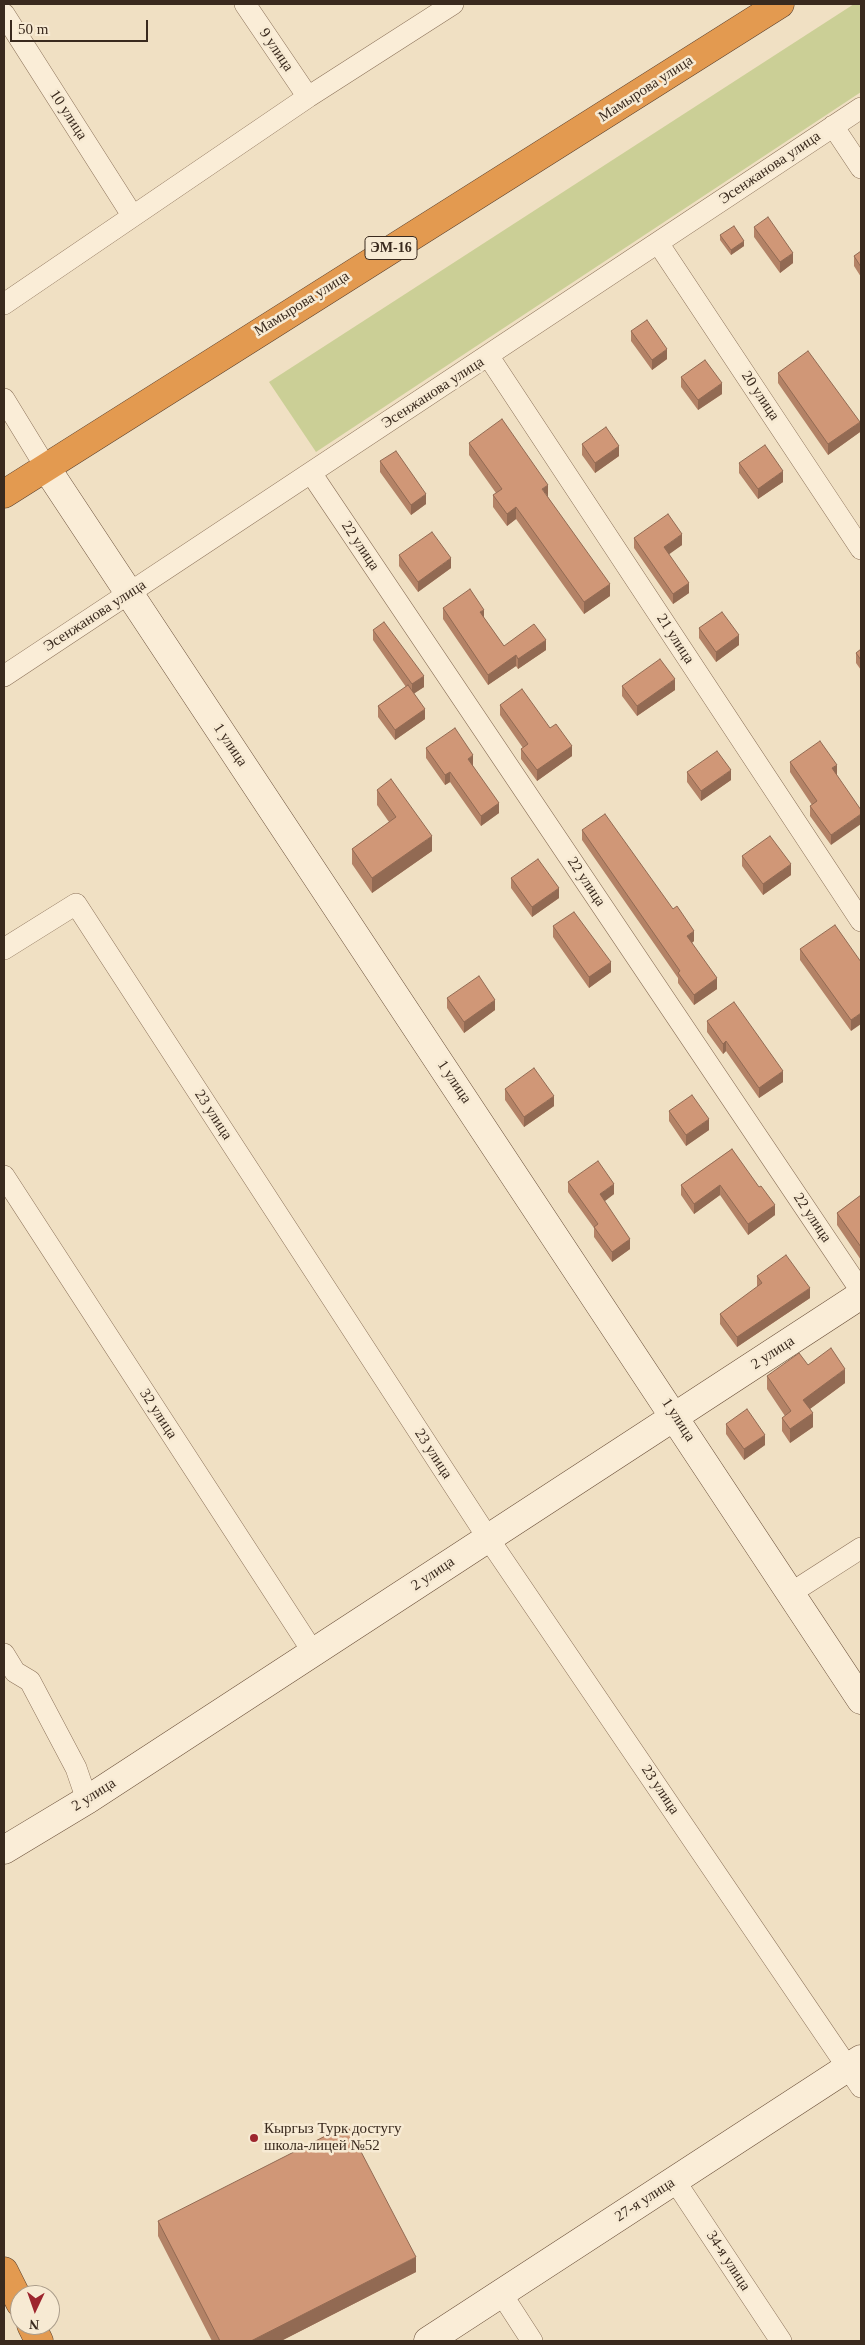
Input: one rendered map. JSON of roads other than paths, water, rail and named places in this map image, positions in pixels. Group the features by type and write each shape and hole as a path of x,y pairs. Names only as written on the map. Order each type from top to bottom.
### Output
{"highway":[{"name":"Мамырова улица","path":"4,494 45,466 385,252 578,134 780,4"},
{"path":"4,2271 11,2285"}],"street":[{"name":"9 улица","path":"245,4 308,97"},
{"path":"4,304 308,97 454,4"},
{"name":"10 улица","path":"4,14 132,216"},
{"name":"Эсенжанова улица","path":"4,676 489,357 861,108"},
{"path":"833,126 861,168"},
{"name":"20 улица","path":"658,243 861,549"},
{"name":"21 улица","path":"489,357 861,921"},
{"path":"4,399 45,466"},
{"name":"1 улица","path":"45,466 676,1416 861,1700"},
{"name":"22 улица","path":"311,473 861,1291"},
{"name":"23 улица","path":"4,949 76,904 488,1538 857,2071"},
{"name":"32 улица","path":"4,1176 313,1652"},
{"name":"2 улица","path":"4,1850 87,1800 861,1295"},
{"path":"792,1593 861,1548"},
{"path":"4,1654 15,1672 30,1680 76,1768 87,1800"},
{"name":"27-я улица","path":"428,2341 675,2181 857,2071"},
{"name":"34-я улица","path":"675,2181 781,2341"},
{"path":"501,2293 532,2341"}],"place":[{"name":"Кыргыз Турк достугу школа-лицей №52","path":"254,2138"}]}
